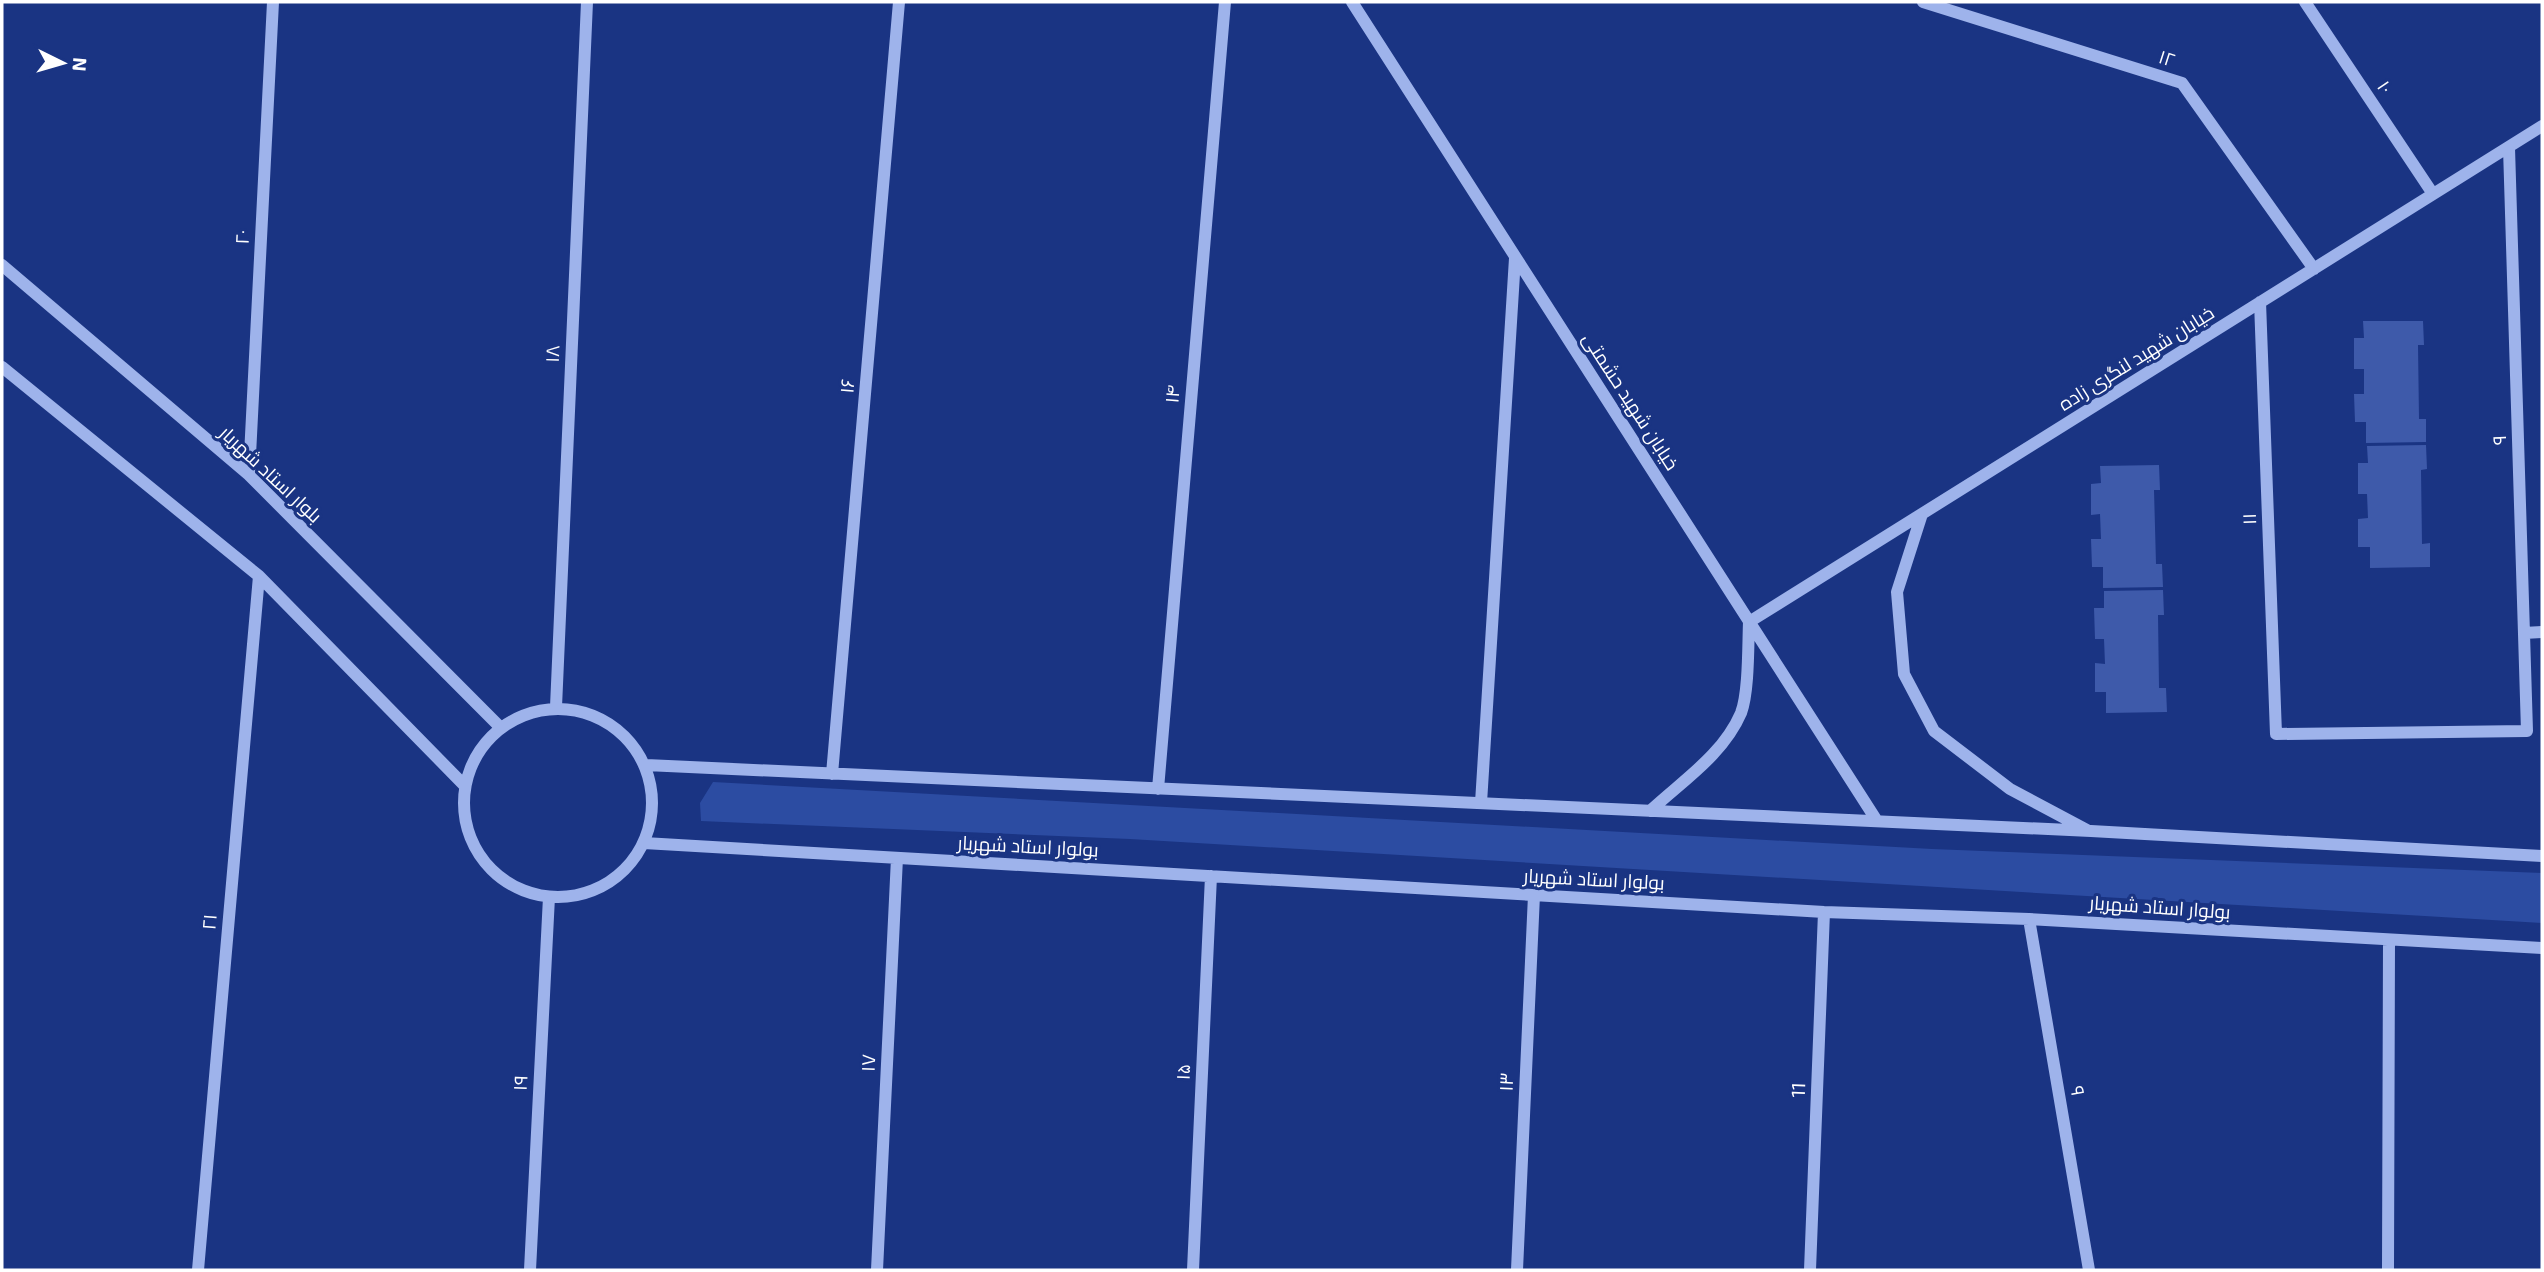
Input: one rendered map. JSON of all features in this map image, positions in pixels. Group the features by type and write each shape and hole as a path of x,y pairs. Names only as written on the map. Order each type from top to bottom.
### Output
{"street":[{"name":"۲۰","path":"249,475 273,2"},
{"name":"۱۸","path":"556,707 587,2"},
{"name":"۱۶","path":"832,774 899,2"},
{"name":"۱۴","path":"1158,789 1226,2"},
{"name":"خیابان شهید حشمتی","path":"1352,2 1877,821"},
{"name":"۱۲","path":"1923,2 2182,83 2314,269"},
{"name":"۱۰","path":"2305,2 2434,194"},
{"name":"خیابان شهید لنگری زاده","path":"1749,622 2542,127"},
{"name":"۹","path":"2509,148 2527,732"},
{"path":"1481,803 1516,257"},
{"name":"بلوار استاد شهریار","path":"2,265 249,475 500,727"},
{"name":"۱۱","path":"2260,302 2276,734 2527,732"},
{"path":"2,367 258,576 464,785"},
{"path":"1922,514 1898,592 1905,674 1934,732 2010,789 2091,831"},
{"name":"۲۱","path":"198,1270 258,576"},
{"path":"1650,811 1723,743 1741,711 1749,622"},
{"path":"2525,634 2542,632"},
{"path":"556,707 587,712 615,727 646,765 653,811 644,843 625,871 602,887 577,896 549,897 518,890 492,872 474,846 464,816 464,785 472,762 484,743 500,727 527,713 556,707"},
{"path":"646,765 2091,831 2542,856"},
{"name":"بولوار استاد شهریار","path":"644,843 1824,912 2029,919 2542,948"},
{"name":"۱۷","path":"877,1270 897,858"},
{"name":"۱۵","path":"1193,1270 1211,876"},
{"name":"۱۳","path":"1517,1270 1534,895"},
{"name":"۱۹","path":"530,1270 549,897"},
{"name":"11","path":"1810,1270 1824,912"},
{"name":"۹","path":"2029,919 2089,1270"},
{"path":"2388,1270 2389,941"}],"shaded area":[{"path":"713,782 1932,849 2542,873 2542,923 1130,839 701,821 700,803"}],"building":[{"path":"2363,321 2423,321 2424,345 2418,345 2419,419 2426,419 2426,442 2366,443 2366,422 2355,422 2354,394 2364,394 2364,369 2354,369 2354,338 2364,338"},
{"path":"2426,445 2427,469 2421,470 2422,544 2430,543 2430,567 2370,568 2370,547 2358,547 2358,519 2368,518 2367,494 2358,494 2358,463 2368,463 2367,446"},
{"path":"2159,465 2160,490 2154,490 2156,564 2162,564 2163,587 2103,588 2103,567 2092,567 2091,539 2101,539 2100,514 2091,515 2091,484 2101,483 2100,466"},
{"path":"2163,590 2164,615 2158,615 2159,688 2166,688 2167,712 2106,713 2106,692 2095,692 2095,663 2105,664 2104,639 2095,639 2094,608 2104,608 2104,591"}]}
